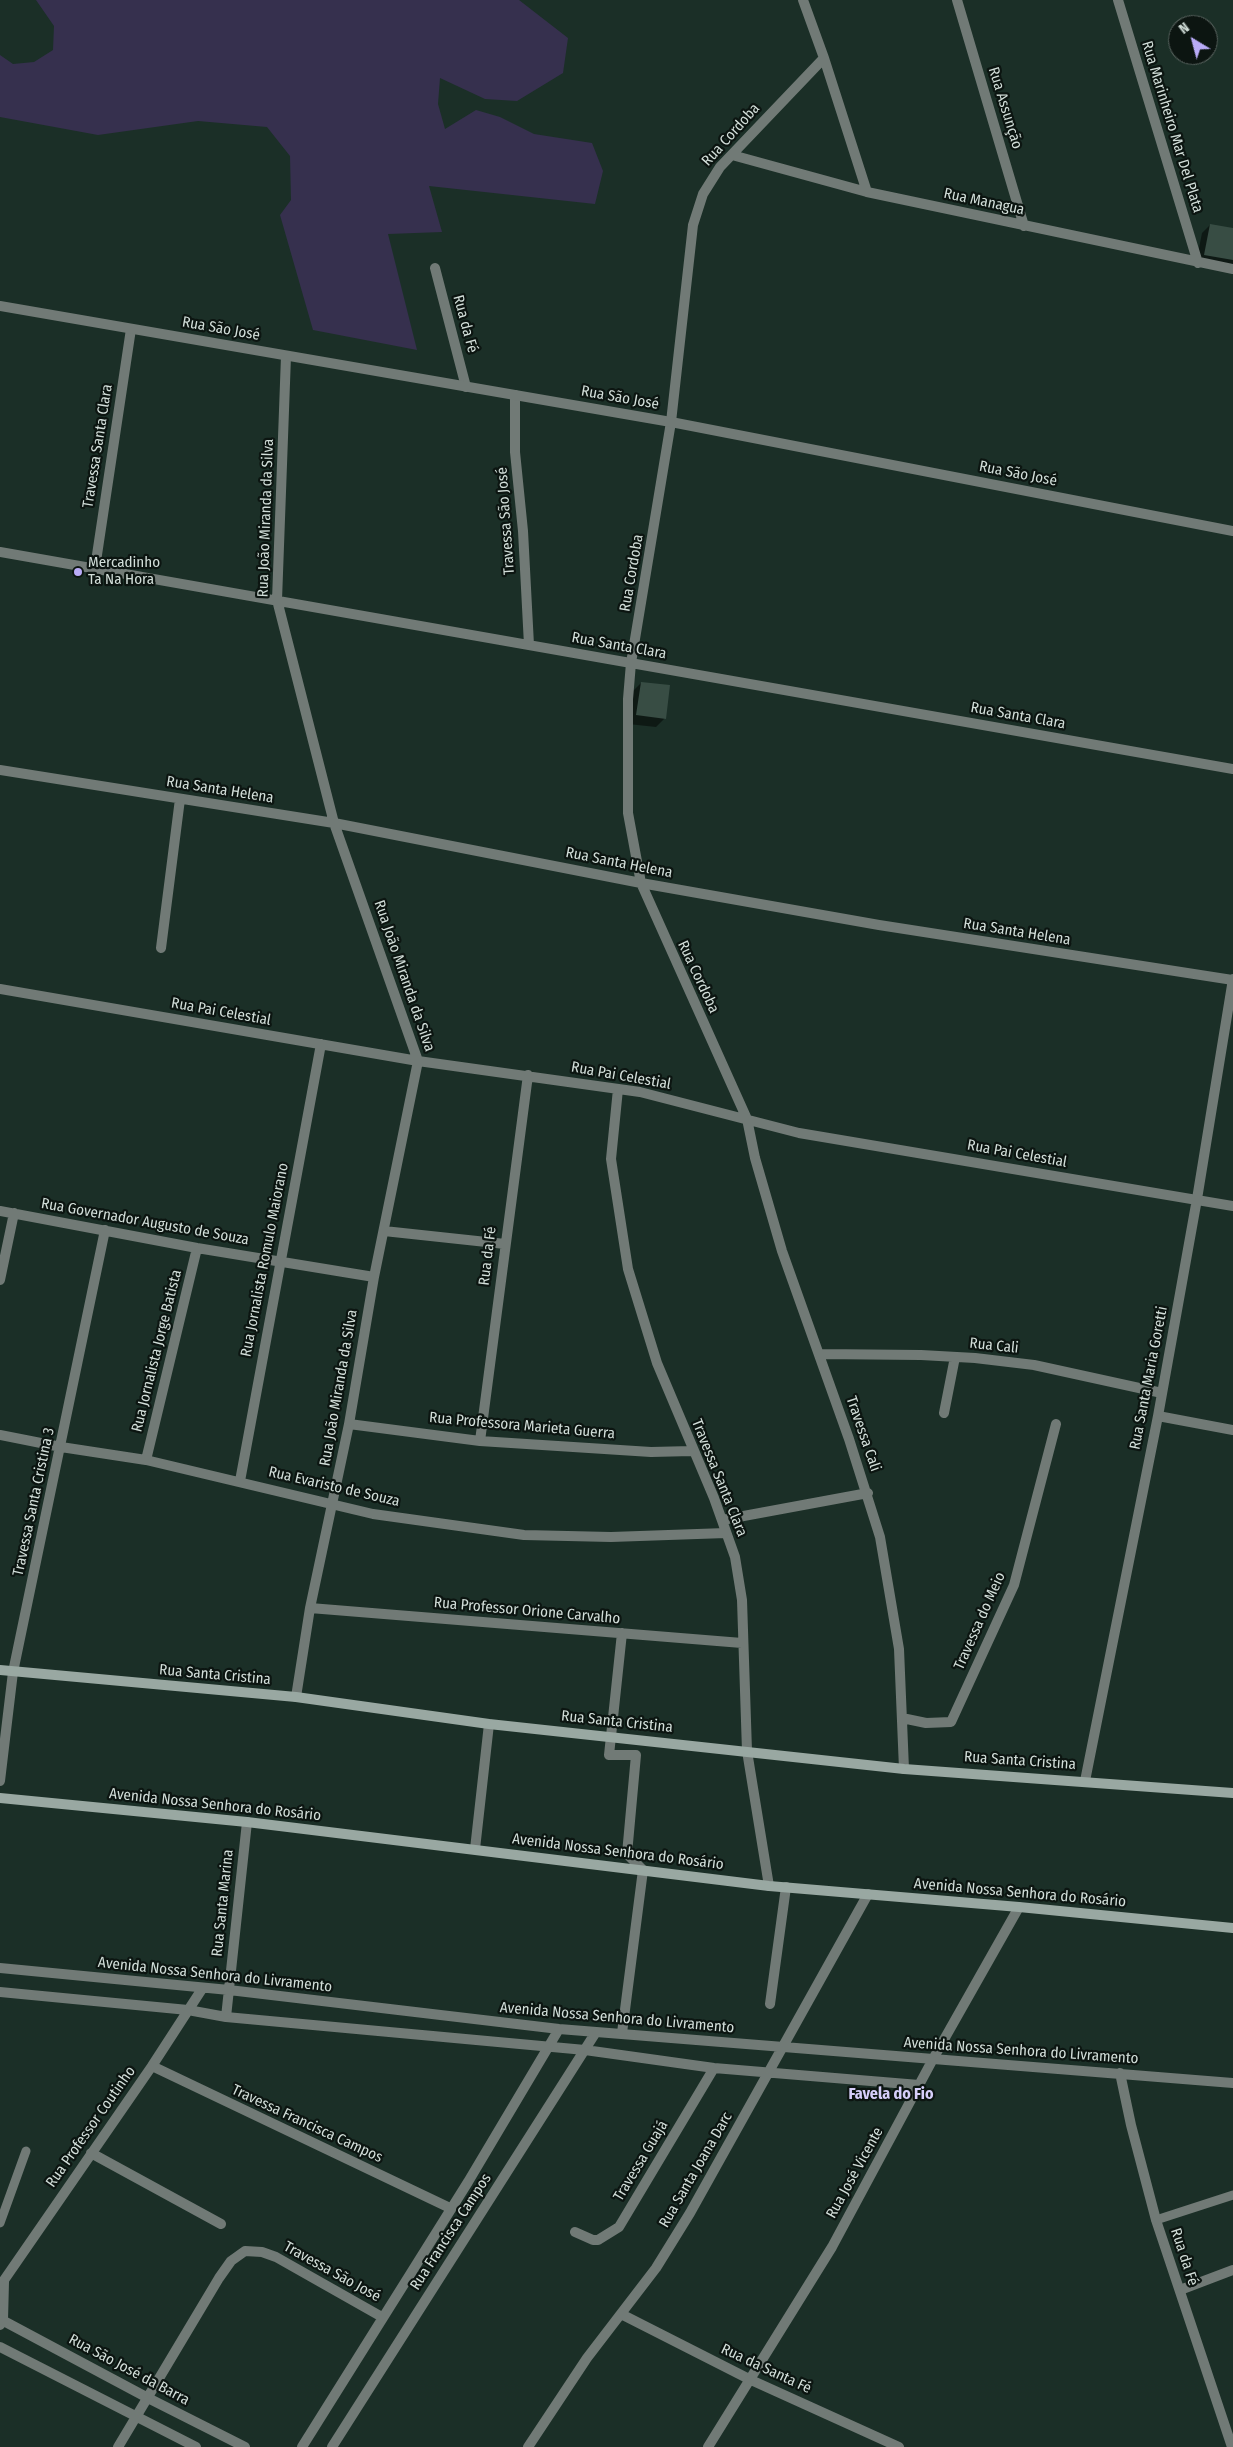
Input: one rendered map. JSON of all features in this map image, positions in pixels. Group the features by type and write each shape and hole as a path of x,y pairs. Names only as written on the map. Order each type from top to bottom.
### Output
{"main road":[{"name":"Rua Santa Cristina","path":"0,1670 296,1697 489,1724 904,1769 1233,1792"},
{"name":"Avenida Nossa Senhora do Rosário","path":"0,1798 246,1822 769,1886 1019,1907 1233,1928"}],"street":[{"path":"803,0 824,58 867,192"},
{"name":"Rua Assunção","path":"957,0 1024,226"},
{"name":"Rua Marinheiro Mar Del Plata","path":"1118,0 1198,263"},
{"name":"Rua Cordoba","path":"746,1119 641,884 628,813 628,699 631,663 672,422 693,226 697,209 710,181 732,155 824,58"},
{"name":"Rua Managua","path":"732,155 867,192 1233,269"},
{"name":"Rua da Fé","path":"435,268 466,387"},
{"name":"Rua São José","path":"0,306 672,422 1233,531"},
{"name":"Travessa Santa Clara","path":"95,568 131,329"},
{"name":"Rua João Miranda da Silva","path":"286,356 277,600 334,823 418,1061 374,1277 350,1424 310,1608 296,1697"},
{"name":"Travessa São José","path":"515,395 516,452 523,531 529,645"},
{"name":"Rua Santa Clara","path":"0,552 1233,769"},
{"name":"Rua Santa Helena","path":"0,770 334,823 641,884 879,926 1233,980"},
{"path":"161,948 180,799"},
{"name":"Rua Santa Maria Goretti","path":"1085,1781 1158,1416 1197,1199 1233,980"},
{"name":"Rua Pai Celestial","path":"0,989 418,1061 640,1092 800,1133 1233,1206"},
{"name":"Rua Jornalista Romulo Maiorano","path":"240,1481 321,1044"},
{"name":"Rua da Fé","path":"480,1441 528,1075"},
{"name":"Travessa Santa Clara","path":"618,1089 611,1160 628,1269 657,1364 722,1520 735,1556 742,1600 747,1751 769,1886"},
{"name":"Travessa Cali","path":"746,1119 755,1158 782,1252 820,1354 868,1493 880,1536 899,1649 904,1769"},
{"name":"Rua Governador Augusto de Souza","path":"0,1211 197,1248 374,1277"},
{"path":"0,1280 14,1213"},
{"name":"Travessa Santa Cristina 3","path":"0,1781 14,1672 105,1230"},
{"path":"384,1231 505,1244"},
{"name":"Rua Jornalista Jorge Batista","path":"146,1460 197,1248"},
{"name":"Rua Cali","path":"820,1354 955,1357 1034,1366 1162,1393"},
{"path":"944,1412 955,1357"},
{"path":"1158,1416 1233,1430"},
{"name":"Rua Professora Marieta Guerra","path":"350,1424 480,1441 651,1452 692,1451"},
{"name":"Travessa do Meio","path":"902,1718 926,1723 951,1722 1014,1585 1056,1424"},
{"name":"Rua Evaristo de Souza","path":"0,1435 61,1448 146,1460 373,1514 524,1535 612,1537 726,1533"},
{"path":"722,1520 868,1493"},
{"name":"Rua Professor Orione Carvalho","path":"310,1608 742,1643"},
{"path":"622,1633 609,1755 636,1755 627,1854 643,1870 622,2033"},
{"path":"475,1849 489,1724"},
{"name":"Rua Santa Marina","path":"226,2017 246,1822"},
{"path":"770,2004 786,1887"},
{"name":"Rua Santa Joana Darc","path":"528,2447 587,2358 656,2268 690,2213 868,1894"},
{"name":"Rua José Vicente","path":"708,2447 832,2247 933,2059 1019,1907"},
{"name":"Avenida Nossa Senhora do Livramento","path":"0,1968 202,1989 229,1990 559,2029 1233,2083"},
{"name":"Rua Professor Coutinho","path":"1,2321 2,2284 152,2066 202,1989"},
{"path":"0,1992 188,2010 226,2017 585,2050 714,2068 919,2085"},
{"name":"Rua Francisca Campos","path":"302,2447 468,2182 559,2029"},
{"name":"Rua Francisca Campos","path":"332,2447 596,2032"},
{"name":"Travessa Francisca Campos","path":"152,2066 450,2208"},
{"name":"Travessa Guajá","path":"575,2232 592,2240 598,2240 619,2227 714,2068"},
{"name":"Rua da Fé","path":"1120,2073 1131,2125 1156,2220 1232,2447"},
{"path":"91,2153 221,2224"},
{"name":"Travessa São José","path":"118,2447 219,2278 239,2255 245,2251 262,2252 276,2257 382,2317"},
{"path":"1180,2290 1233,2270"},
{"name":"Rua da Santa Fé","path":"621,2314 751,2380 899,2447"},
{"name":"Rua São José da Barra","path":"1,2321 246,2447"},
{"path":"0,2347 196,2447"}],"lane":[{"path":"0,2223 26,2151"},
{"path":"1156,2220 1233,2195"}],"shaded area":[{"path":"36,0 519,0 568,38 563,73 517,101 485,99 440,78 438,104 445,129 476,110 500,117 534,134 592,143 603,171 595,204 429,186 442,232 388,234 417,350 313,330 280,215 291,200 290,156 267,127 198,121 98,135 0,117 0,55 13,64 34,62 53,50 54,26"}],"building":[{"path":"1210,224 1233,228 1233,260 1204,255"},
{"path":"641,682 670,685 666,719 636,715"}],"place":[{"name":"Mercadinho Ta Na Hora","path":"78,572"}],"district":[{"name":"Favela do Fio","path":"891,2095"}]}
